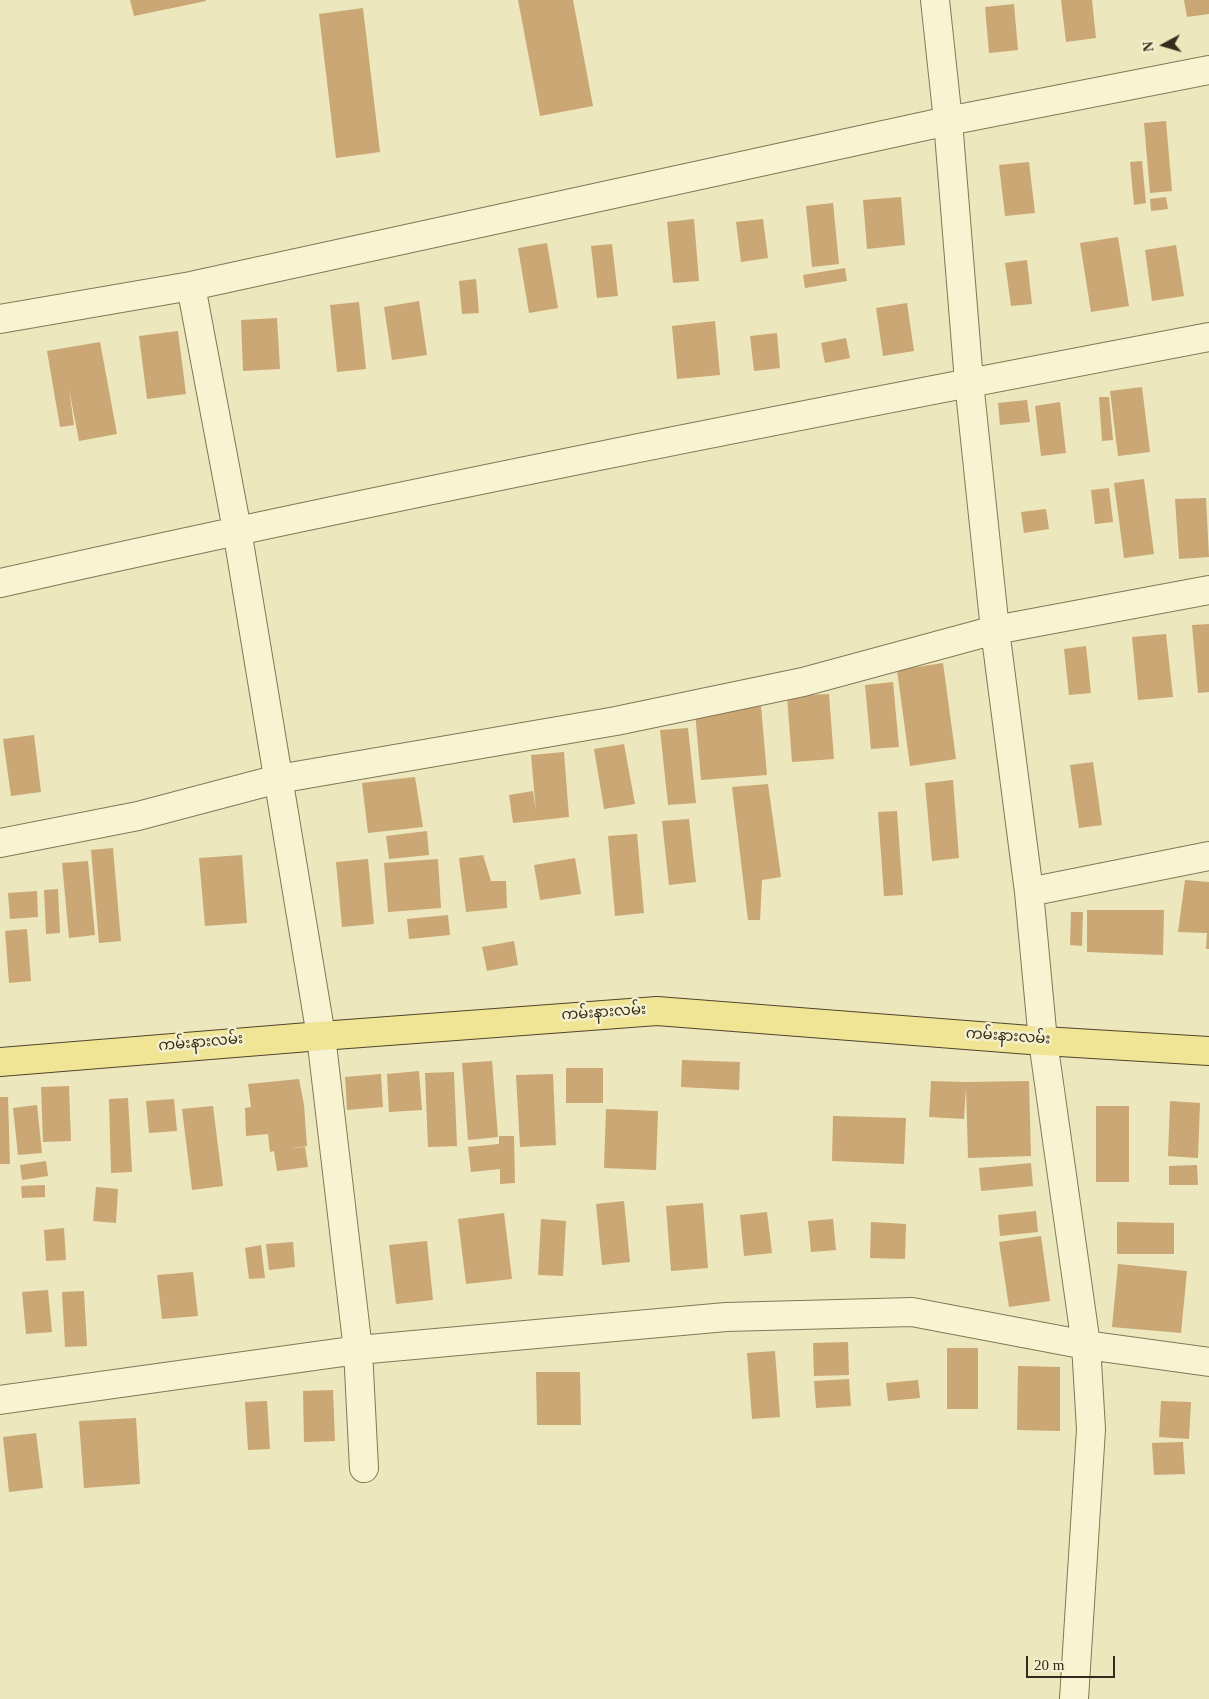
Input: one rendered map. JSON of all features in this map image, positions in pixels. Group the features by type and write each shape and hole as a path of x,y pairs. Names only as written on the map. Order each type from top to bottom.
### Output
{"main road":[{"name":"ကမ်းနားလမ်း","path":"0,1062 657,1011 1043,1041 1209,1051"}],"street":[{"path":"935,0 948,121 969,382 995,630 1029,892 1043,1041 1086,1345 1091,1429 1074,1699"},
{"path":"0,319 191,286 948,121 1209,70"},
{"path":"191,286 237,530 321,1036 358,1350 364,1468"},
{"path":"0,583 237,530 969,382 1209,337"},
{"path":"0,843 138,816 278,779 616,721 803,682 995,630 1209,590"},
{"path":"1029,892 1209,856"},
{"path":"0,1400 358,1350 726,1317 912,1312 1086,1345 1209,1362"}],"building":[{"path":"130,0 206,0 206,1 134,16"},
{"path":"518,0 573,0 593,106 540,116"},
{"path":"1061,0 1092,0 1096,38 1066,42"},
{"path":"1184,0 1209,0 1209,14 1187,17"},
{"path":"1014,4 1018,50 989,53 985,7"},
{"path":"363,8 380,152 336,158 319,14"},
{"path":"1166,121 1172,191 1150,193 1144,123"},
{"path":"1142,161 1146,203 1134,205 1130,162"},
{"path":"1029,162 1035,213 1005,216 999,165"},
{"path":"901,197 905,245 867,249 863,200"},
{"path":"1166,197 1168,209 1151,211 1150,199"},
{"path":"833,203 839,264 812,267 806,206"},
{"path":"694,219 699,281 673,283 667,222"},
{"path":"763,219 768,258 741,262 736,222"},
{"path":"1118,237 1129,306 1091,312 1080,243"},
{"path":"547,243 558,308 529,313 518,248"},
{"path":"612,244 618,296 597,298 591,246"},
{"path":"1176,245 1184,296 1152,301 1145,250"},
{"path":"1027,260 1032,304 1011,306 1005,263"},
{"path":"845,268 847,281 805,288 803,275"},
{"path":"476,279 479,313 462,314 459,281"},
{"path":"419,301 427,355 392,360 384,307"},
{"path":"359,302 366,369 337,372 330,305"},
{"path":"907,303 914,351 883,356 876,308"},
{"path":"277,318 280,369 243,371 241,320"},
{"path":"715,321 720,375 677,379 672,326"},
{"path":"178,331 186,394 147,399 139,336"},
{"path":"777,333 780,368 754,371 750,336"},
{"path":"846,338 850,358 825,363 821,343"},
{"path":"100,342 117,434 79,441 69,389 74,425 60,427 47,351"},
{"path":"1142,387 1150,452 1118,456 1110,391"},
{"path":"1099,397 1109,397 1113,440 1102,441"},
{"path":"1027,400 1030,422 1000,425 998,403"},
{"path":"1060,402 1066,453 1041,456 1035,406"},
{"path":"1144,479 1154,554 1124,558 1114,483"},
{"path":"1109,488 1113,522 1095,524 1091,490"},
{"path":"1206,498 1209,557 1179,559 1175,499"},
{"path":"1046,509 1049,529 1024,533 1021,512"},
{"path":"1209,624 1209,692 1198,693 1192,625"},
{"path":"1166,634 1173,697 1138,700 1132,637"},
{"path":"1086,646 1091,693 1069,695 1064,649"},
{"path":"943,663 956,759 910,766 897,670"},
{"path":"893,682 899,747 871,749 865,685"},
{"path":"829,694 834,759 792,762 787,696"},
{"path":"761,706 767,775 701,780 695,712"},
{"path":"688,728 696,803 668,805 660,730"},
{"path":"34,735 41,792 11,796 3,739"},
{"path":"624,744 635,804 604,809 594,749"},
{"path":"564,752 569,817 513,823 509,795 533,791 536,812 531,755"},
{"path":"1093,762 1102,825 1079,828 1070,765"},
{"path":"415,777 423,827 368,833 362,783"},
{"path":"953,780 959,858 932,861 925,783"},
{"path":"768,784 781,877 762,880 760,920 748,920 732,787"},
{"path":"897,811 903,895 884,896 878,812"},
{"path":"689,819 696,882 669,885 662,821"},
{"path":"427,831 429,855 389,859 386,836"},
{"path":"637,834 644,913 615,916 608,836"},
{"path":"113,848 121,941 99,943 91,850"},
{"path":"242,855 247,923 205,926 199,858"},
{"path":"483,855 491,881 506,881 507,908 466,912 459,858"},
{"path":"575,858 581,894 540,900 534,865"},
{"path":"368,859 374,924 342,927 336,862"},
{"path":"438,859 441,908 388,912 384,863"},
{"path":"88,861 95,935 69,938 62,863"},
{"path":"1185,880 1209,882 1209,949 1206,949 1207,933 1178,932"},
{"path":"58,889 60,933 46,934 44,890"},
{"path":"37,891 38,917 10,919 8,893"},
{"path":"1087,910 1164,910 1163,955 1087,952"},
{"path":"1071,912 1083,912 1082,946 1070,945"},
{"path":"448,915 450,935 409,939 407,919"},
{"path":"27,929 31,981 9,983 5,931"},
{"path":"514,941 518,965 487,971 482,947"},
{"path":"682,1060 740,1062 739,1090 681,1087"},
{"path":"492,1061 498,1137 468,1140 462,1063"},
{"path":"566,1068 603,1068 603,1103 566,1103"},
{"path":"419,1071 422,1110 389,1112 387,1074"},
{"path":"454,1072 457,1146 428,1147 425,1073"},
{"path":"381,1074 383,1107 347,1110 345,1077"},
{"path":"553,1074 556,1145 520,1147 516,1075"},
{"path":"299,1079 304,1105 307,1146 288,1149 305,1147 308,1167 277,1171 274,1151 270,1152 268,1134 246,1136 245,1108 251,1107 248,1084"},
{"path":"931,1081 1029,1081 1031,1156 968,1158 966,1088 964,1119 929,1117"},
{"path":"69,1086 71,1141 43,1142 41,1087"},
{"path":"0,1097 8,1097 10,1164 0,1164"},
{"path":"128,1098 132,1172 111,1173 109,1099"},
{"path":"174,1099 177,1131 149,1133 146,1101"},
{"path":"1170,1101 1200,1103 1198,1158 1168,1156"},
{"path":"37,1105 42,1153 18,1155 13,1108"},
{"path":"213,1106 223,1186 192,1190 182,1109"},
{"path":"1096,1106 1129,1106 1129,1182 1096,1182"},
{"path":"606,1109 658,1111 656,1170 604,1168"},
{"path":"833,1116 906,1118 904,1164 832,1161"},
{"path":"499,1136 514,1136 515,1183 500,1184 500,1169 471,1172 468,1147 499,1144"},
{"path":"46,1161 48,1176 22,1180 20,1165"},
{"path":"1031,1163 1033,1186 981,1191 979,1168"},
{"path":"1197,1165 1198,1185 1169,1185 1169,1166"},
{"path":"45,1185 45,1197 22,1198 21,1186"},
{"path":"96,1187 118,1189 116,1223 93,1221"},
{"path":"624,1201 630,1262 602,1265 596,1204"},
{"path":"703,1203 708,1268 671,1271 666,1206"},
{"path":"1036,1211 1038,1232 1000,1236 998,1215"},
{"path":"767,1212 772,1253 744,1256 740,1215"},
{"path":"504,1213 512,1279 466,1284 458,1219"},
{"path":"541,1219 566,1221 563,1276 538,1275"},
{"path":"833,1219 836,1250 811,1252 808,1221"},
{"path":"871,1222 906,1224 905,1259 870,1258"},
{"path":"1117,1222 1174,1223 1174,1254 1117,1254"},
{"path":"64,1228 66,1260 46,1261 44,1230"},
{"path":"1041,1236 1050,1301 1009,1307 999,1242"},
{"path":"427,1241 433,1300 396,1304 389,1245"},
{"path":"293,1242 295,1267 269,1270 266,1244"},
{"path":"261,1245 265,1278 249,1279 245,1248"},
{"path":"1118,1264 1187,1271 1181,1333 1112,1327"},
{"path":"193,1272 198,1316 162,1319 157,1275"},
{"path":"48,1290 52,1332 26,1334 22,1292"},
{"path":"84,1291 87,1346 65,1347 62,1292"},
{"path":"848,1342 849,1375 814,1376 813,1343"},
{"path":"947,1348 978,1348 978,1409 947,1409"},
{"path":"775,1351 780,1417 752,1419 747,1353"},
{"path":"1018,1366 1060,1367 1060,1431 1017,1430"},
{"path":"536,1372 580,1372 581,1425 537,1425"},
{"path":"849,1379 851,1406 816,1408 814,1381"},
{"path":"918,1380 920,1398 888,1401 886,1383"},
{"path":"333,1390 335,1441 304,1442 303,1391"},
{"path":"267,1401 270,1449 248,1450 245,1402"},
{"path":"1161,1401 1191,1402 1189,1439 1159,1437"},
{"path":"136,1418 140,1484 84,1488 79,1421"},
{"path":"36,1433 43,1488 9,1492 3,1437"},
{"path":"1183,1442 1185,1474 1154,1475 1152,1443"}]}
